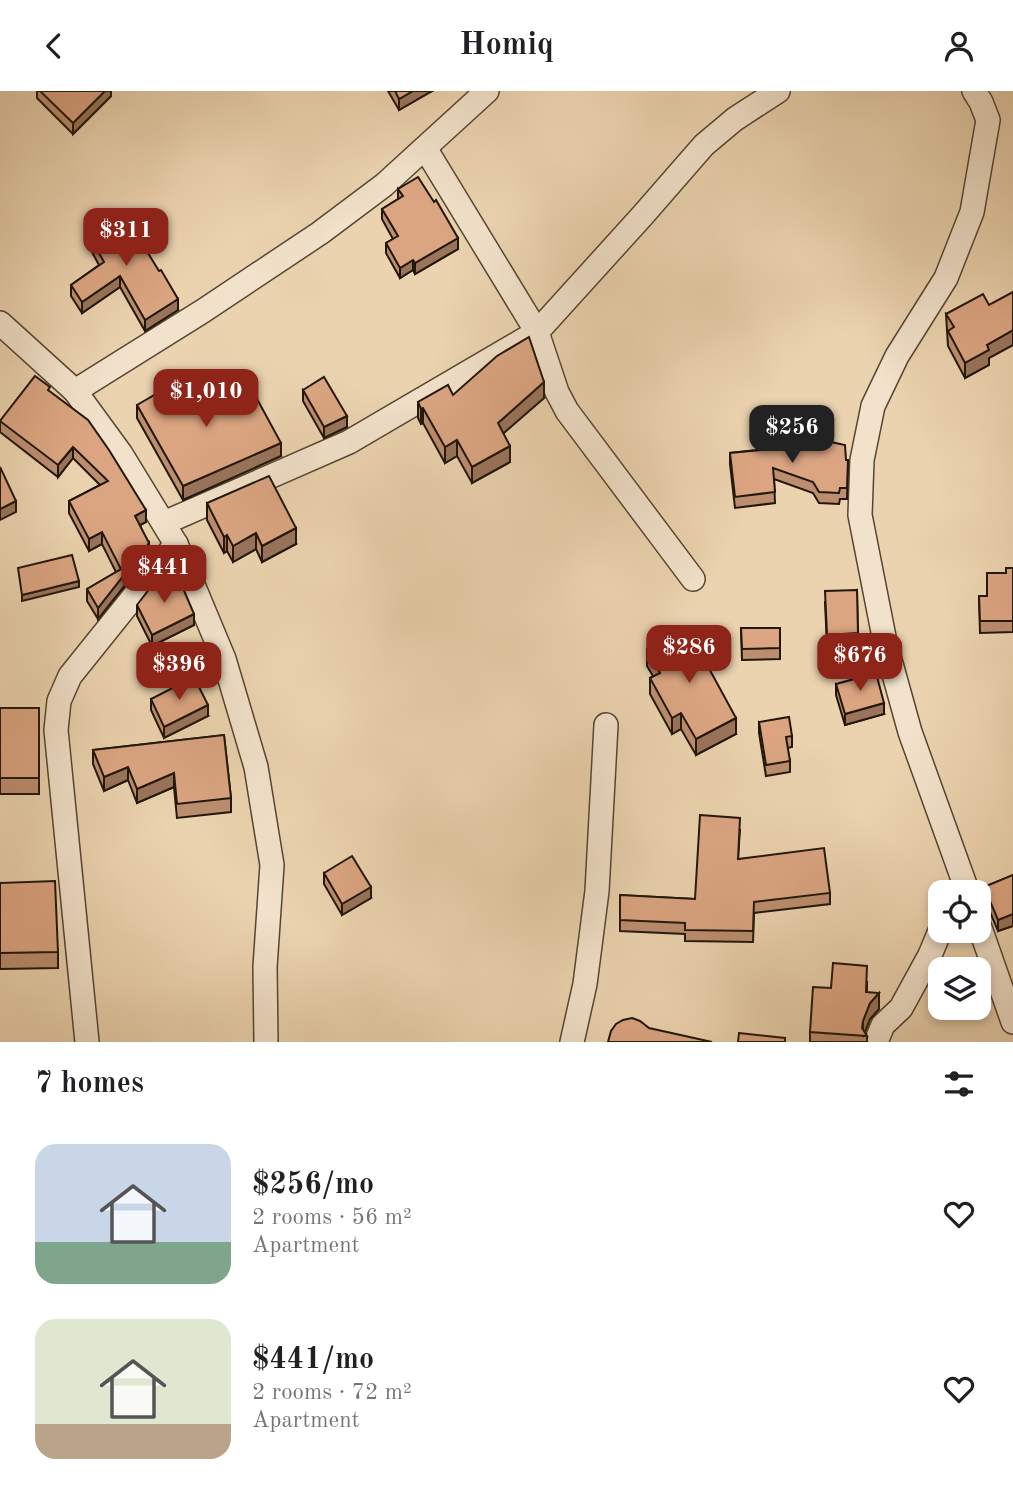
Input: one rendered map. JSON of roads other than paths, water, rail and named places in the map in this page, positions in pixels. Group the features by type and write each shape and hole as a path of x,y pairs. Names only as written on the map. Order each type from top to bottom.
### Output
{"street":[{"path":"75,391 203,311 320,233 384,185 487,91"},
{"path":"164,523 349,442 537,332 704,145 778,91"},
{"path":"963,880 910,731 885,642 860,515 862,460 873,406 897,356 946,278 972,212 988,120 974,91"},
{"path":"425,148 537,332 557,391 567,411 693,579"},
{"path":"0,323 75,391 121,454 176,544 224,659 256,767 272,865 265,967 266,1042"},
{"path":"88,1042 56,730 59,701 70,676 176,544"},
{"path":"572,1042 585,984 597,891 606,725"},
{"path":"876,1042 883,1025 901,1008 935,943"},
{"path":"985,943 1013,1022"}]}
